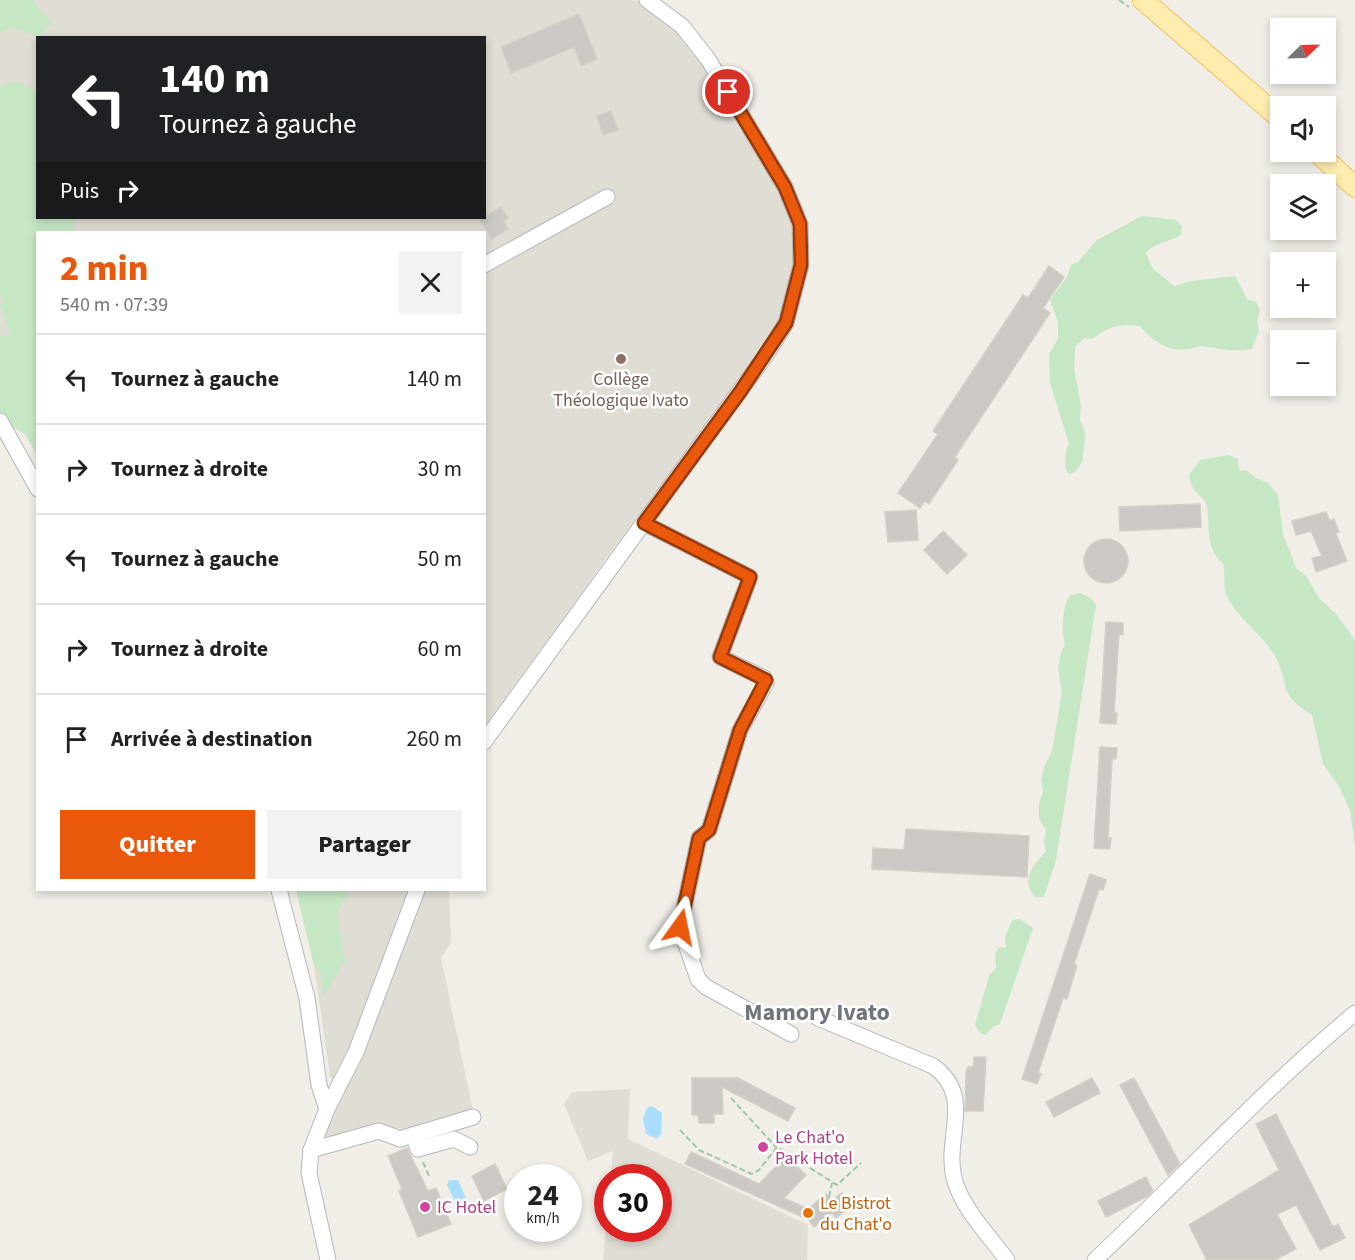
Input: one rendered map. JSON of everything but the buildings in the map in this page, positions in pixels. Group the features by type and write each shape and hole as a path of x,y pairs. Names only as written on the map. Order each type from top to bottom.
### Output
{"main road":[{"path":"1143,0 1270,110"},
{"path":"1328,162 1355,187"}],"street":[{"path":"486,739 740,392 786,323 801,265 800,224 785,187 708,59 682,26 647,0"},
{"path":"486,264 607,197"},
{"path":"0,421 36,485"},
{"path":"644,523 750,577 720,657 764,678 766,683 740,730 709,830 699,838 680,927 698,979 706,987 791,1034"},
{"path":"279,891 307,998 319,1085 327,1109"},
{"path":"328,1260 309,1173 311,1150 327,1109 356,1052 417,891"},
{"path":"1095,1260 1181,1178 1294,1064 1355,1013"},
{"path":"818,1018 933,1066 944,1074 953,1089 957,1104 952,1165 954,1179 970,1211 1007,1260"},
{"path":"311,1150 379,1131 400,1139 474,1117"},
{"path":"412,1135 418,1149 454,1139 470,1147"}],"path":[{"path":"731,1098 777,1147 832,1184 837,1185 861,1163"},
{"path":"680,1130 699,1150 752,1173 759,1170 777,1147"},
{"path":"829,1197 832,1184"}],"shaded area":[{"name":"Collège Théologique Ivato","path":"0,0 635,0 645,4 677,30 703,63 723,104 780,191 794,225 795,262 783,318 736,387 605,560 486,729 486,231 36,231 36,422 0,367"},
{"path":"296,891 449,891 451,943 441,958 473,1111 407,1130 378,1124 329,1138 324,1134 336,1081 330,1077 314,965"},
{"path":"630,1089 628,1139 808,1225 807,1260 603,1260 605,1242 672,1242 672,1164 612,1164 613,1151 588,1161 564,1104 572,1092"}],"green space":[{"path":"0,0 32,0 51,22 42,34 34,35 13,28 0,33"},
{"path":"19,82 36,91 36,219 75,219 73,231 36,231 36,454 26,435 5,422 0,414 0,335 11,336 0,305 4,298 0,297 0,87 8,83"},
{"path":"1142,216 1176,220 1182,226 1181,235 1154,246 1146,252 1152,268 1174,286 1191,281 1235,276 1247,299 1256,302 1260,310 1257,321 1259,331 1252,349 1239,350 1202,346 1174,349 1155,340 1140,326 1114,327 1092,339 1084,338 1075,347 1074,369 1081,405 1080,421 1085,431 1083,461 1075,472 1069,474 1065,468 1066,450 1069,444 1050,383 1049,354 1058,339 1058,322 1050,300 1067,277 1071,265 1078,262 1097,240"},
{"path":"1228,455 1238,459 1239,471 1246,470 1256,478 1268,483 1278,495 1283,534 1296,568 1307,577 1318,597 1336,614 1355,640 1355,846 1350,811 1340,788 1323,764 1312,715 1289,695 1271,649 1237,612 1226,592 1223,564 1213,551 1209,537 1206,503 1195,491 1189,475 1200,460"},
{"path":"1080,593 1091,598 1096,605 1056,860 1044,897 1035,897 1028,878 1033,867 1046,852 1044,841 1046,830 1039,819 1039,804 1043,791 1041,780 1044,767 1052,752 1062,692 1058,669 1065,644 1064,612 1070,595"},
{"path":"296,891 349,891 337,912 345,960 323,998 321,973 314,965"},
{"path":"1020,919 1033,928 1000,1024 994,1026 986,1035 981,1034 975,1025 989,976 996,968 995,953 999,947 1006,948 1005,938 1012,920"}],"water":[{"path":"652,1106 662,1113 661,1134 657,1139 646,1134 643,1119 647,1108"},
{"path":"449,1180 458,1180 468,1203 458,1207 447,1185"}],"place":[{"name":"Collège Théologique Ivato","path":"621,359"},
{"name":"Le Chat'o Park Hotel","path":"763,1147"},
{"name":"IC Hotel","path":"425,1207"},
{"name":"Le Bistrot du Chat'o","path":"808,1213"}],"district":[{"name":"Mamory Ivato","path":"817,1012"}],"route":[{"path":"680,927 699,838 709,830 740,730 766,680 720,657 750,577 644,523 740,392 786,323 801,265 800,224 785,187 728,92"}]}
